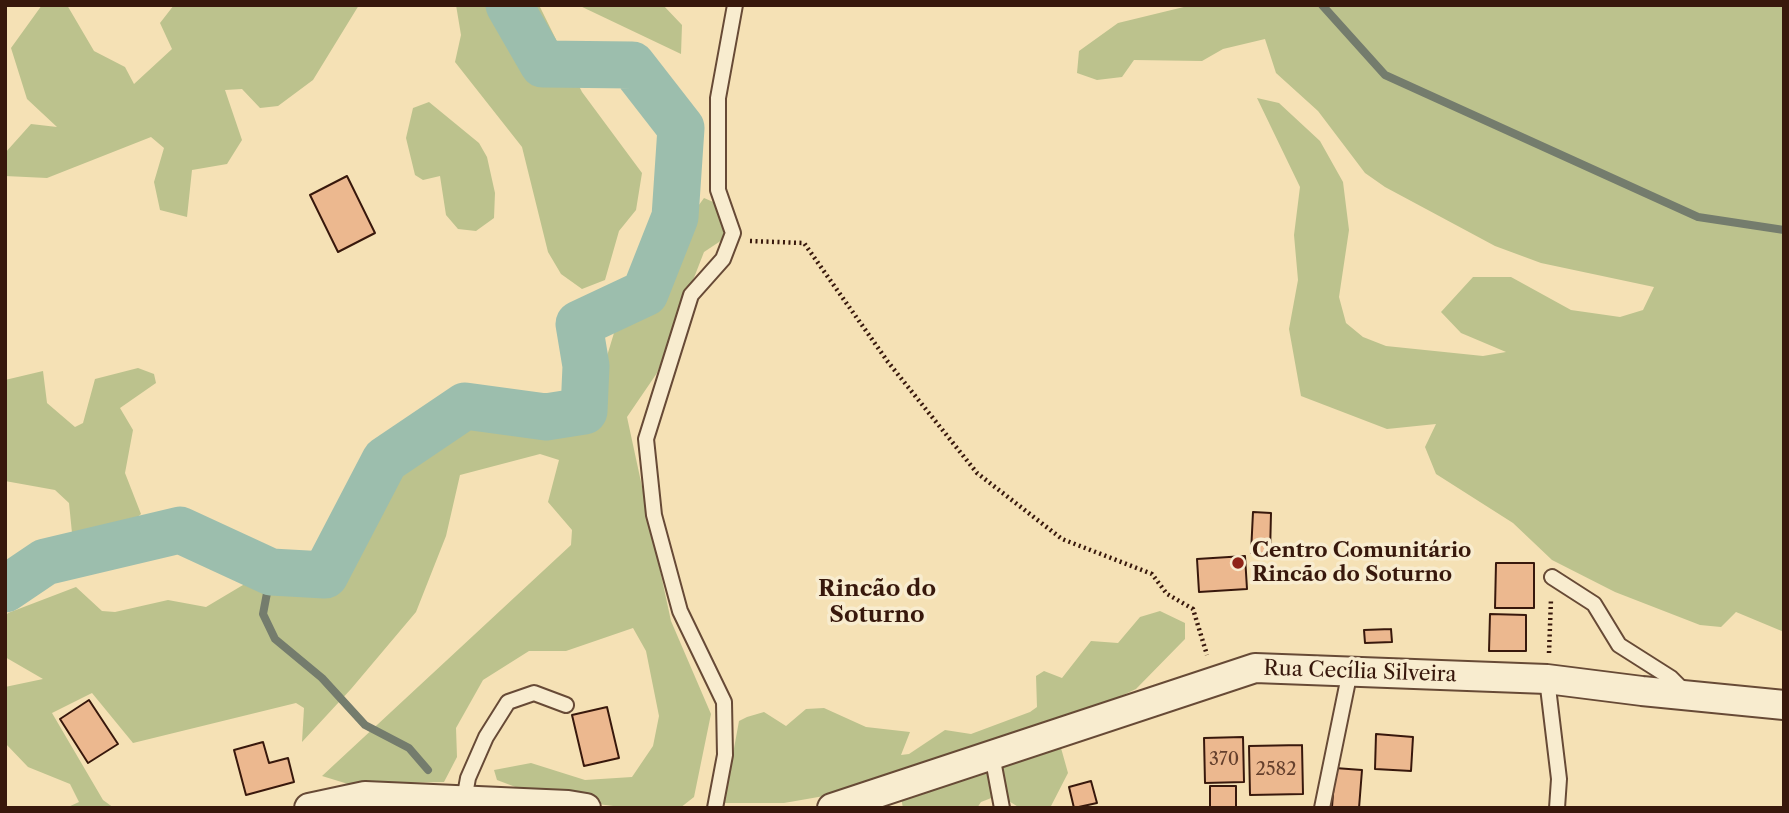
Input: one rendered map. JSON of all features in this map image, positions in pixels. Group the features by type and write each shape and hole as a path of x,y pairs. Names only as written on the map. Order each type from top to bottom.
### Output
{"street":[{"name":"Rua Cecília Silveira","path":"832,808 1255,668 1546,679 1784,705"},
{"path":"309,808 365,796 586,808"}],"lane":[{"path":"715,808 725,755 724,702 680,611 654,515 646,439 691,295 723,259 733,233 718,190 718,98 735,5"},
{"path":"1552,577 1594,604 1619,645 1671,678 1689,696"},
{"path":"1322,808 1350,671"},
{"path":"1546,679 1559,779 1557,808"},
{"path":"464,800 468,778 486,737 508,702 534,693 566,705"},
{"path":"992,755 1002,808"}],"path":[{"path":"733,233 752,241 804,243 888,362 977,473 1062,540 1152,574 1167,594 1193,609 1206,654 1215,658"},
{"path":"1546,679 1549,664 1552,577"}],"green space":[{"path":"42,5 67,5 94,51 125,67 134,84 172,49 160,23 174,5 359,5 313,80 278,106 260,108 242,89 225,90 242,140 227,164 192,170 187,217 160,210 154,182 164,148 151,137 47,178 5,176 5,153 31,124 57,127 27,99 11,48"},
{"path":"456,5 539,5 582,92 642,173 636,210 619,231 605,280 582,289 561,274 548,252 522,147 455,62 461,35"},
{"path":"578,5 663,5 682,25 681,54"},
{"path":"1192,5 1784,5 1784,632 1736,612 1721,627 1700,625 1615,592 1552,560 1513,523 1436,474 1425,447 1436,424 1387,429 1301,396 1289,329 1298,280 1294,235 1300,187 1257,98 1279,103 1320,141 1343,182 1349,230 1339,297 1346,323 1363,337 1386,346 1483,356 1506,352 1461,333 1441,312 1473,277 1511,277 1571,310 1620,317 1643,310 1654,287 1541,263 1495,246 1385,187 1365,173 1318,111 1276,73 1265,39 1223,49 1202,61 1134,60 1122,77 1097,80 1077,73 1079,51 1118,23"},
{"path":"429,102 479,143 487,157 495,193 494,218 476,231 458,229 446,215 440,176 423,180 415,175 406,138 413,108"},
{"path":"704,198 718,204 725,238 704,252 657,373 627,417 671,621 711,714 694,797 680,808 629,808 542,797 497,780 494,770 531,763 585,780 632,777 653,746 659,716 646,651 633,628 566,651 529,651 483,680 456,728 457,757 444,782 348,784 322,776 571,545 572,530 548,502 559,460 540,454 460,475 446,536 416,612 302,742 304,708 296,703 133,743 92,693 52,713 103,800 114,808 66,808 79,802 70,784 28,767 5,743 5,687 43,679 5,657 5,617 8,613 76,587 102,611 115,612 168,600 206,607 243,585 296,579 327,584 375,494 415,453 456,425 552,429 587,422 617,323 657,300 693,213"},
{"path":"138,368 154,374 156,383 120,408 133,430 125,473 141,514 115,537 72,533 69,503 55,490 5,481 5,380 43,371 47,403 75,427 83,423 95,379"},
{"path":"1160,611 1185,623 1185,639 1136,689 1059,725 870,788 784,803 724,803 739,721 747,717 764,712 786,726 806,709 824,708 866,727 910,732 901,755 909,754 945,730 971,734 1030,712 1037,707 1036,676 1044,671 1062,678 1091,641 1118,643 1140,617"},
{"path":"1061,748 1068,773 1050,808 1020,808 999,795 981,802 977,808 903,808 901,798"}],"building":[{"path":"347,176 375,233 338,252 310,195"},
{"path":"1253,512 1271,513 1270,554 1251,553"},
{"path":"1245,556 1247,589 1199,592 1197,559"},
{"path":"1496,563 1534,563 1534,608 1495,608"},
{"path":"1490,614 1526,615 1526,651 1489,651"},
{"path":"1391,629 1392,642 1365,643 1364,630"},
{"path":"89,700 118,744 88,763 60,719"},
{"path":"607,707 619,758 584,766 572,715"},
{"path":"1376,734 1413,737 1411,771 1375,769"},
{"path":"1243,737 1244,782 1205,783 1204,738"},
{"path":"263,742 269,763 288,758 294,782 246,795 234,750"},
{"path":"1302,745 1303,794 1250,795 1249,746"},
{"path":"1335,768 1362,770 1359,808 1332,807"},
{"path":"1091,781 1097,803 1074,808 1069,787"},
{"path":"1210,786 1236,786 1236,808 1210,808"}],"waterway":[{"path":"5,589 45,562 180,530 271,572 325,575 385,460 465,406 546,417 584,411 586,366 579,324 645,293 675,217 681,128 632,65 543,64 509,5"},
{"path":"1322,5 1385,75 1698,217 1784,230"},
{"path":"271,572 263,614 275,639 322,678 365,725 409,748 428,770"}],"place":[{"name":"Centro Comunitário Rincão do Soturno","path":"1238,563"}],"district":[{"name":"Rincão do Soturno","path":"877,602"}]}
